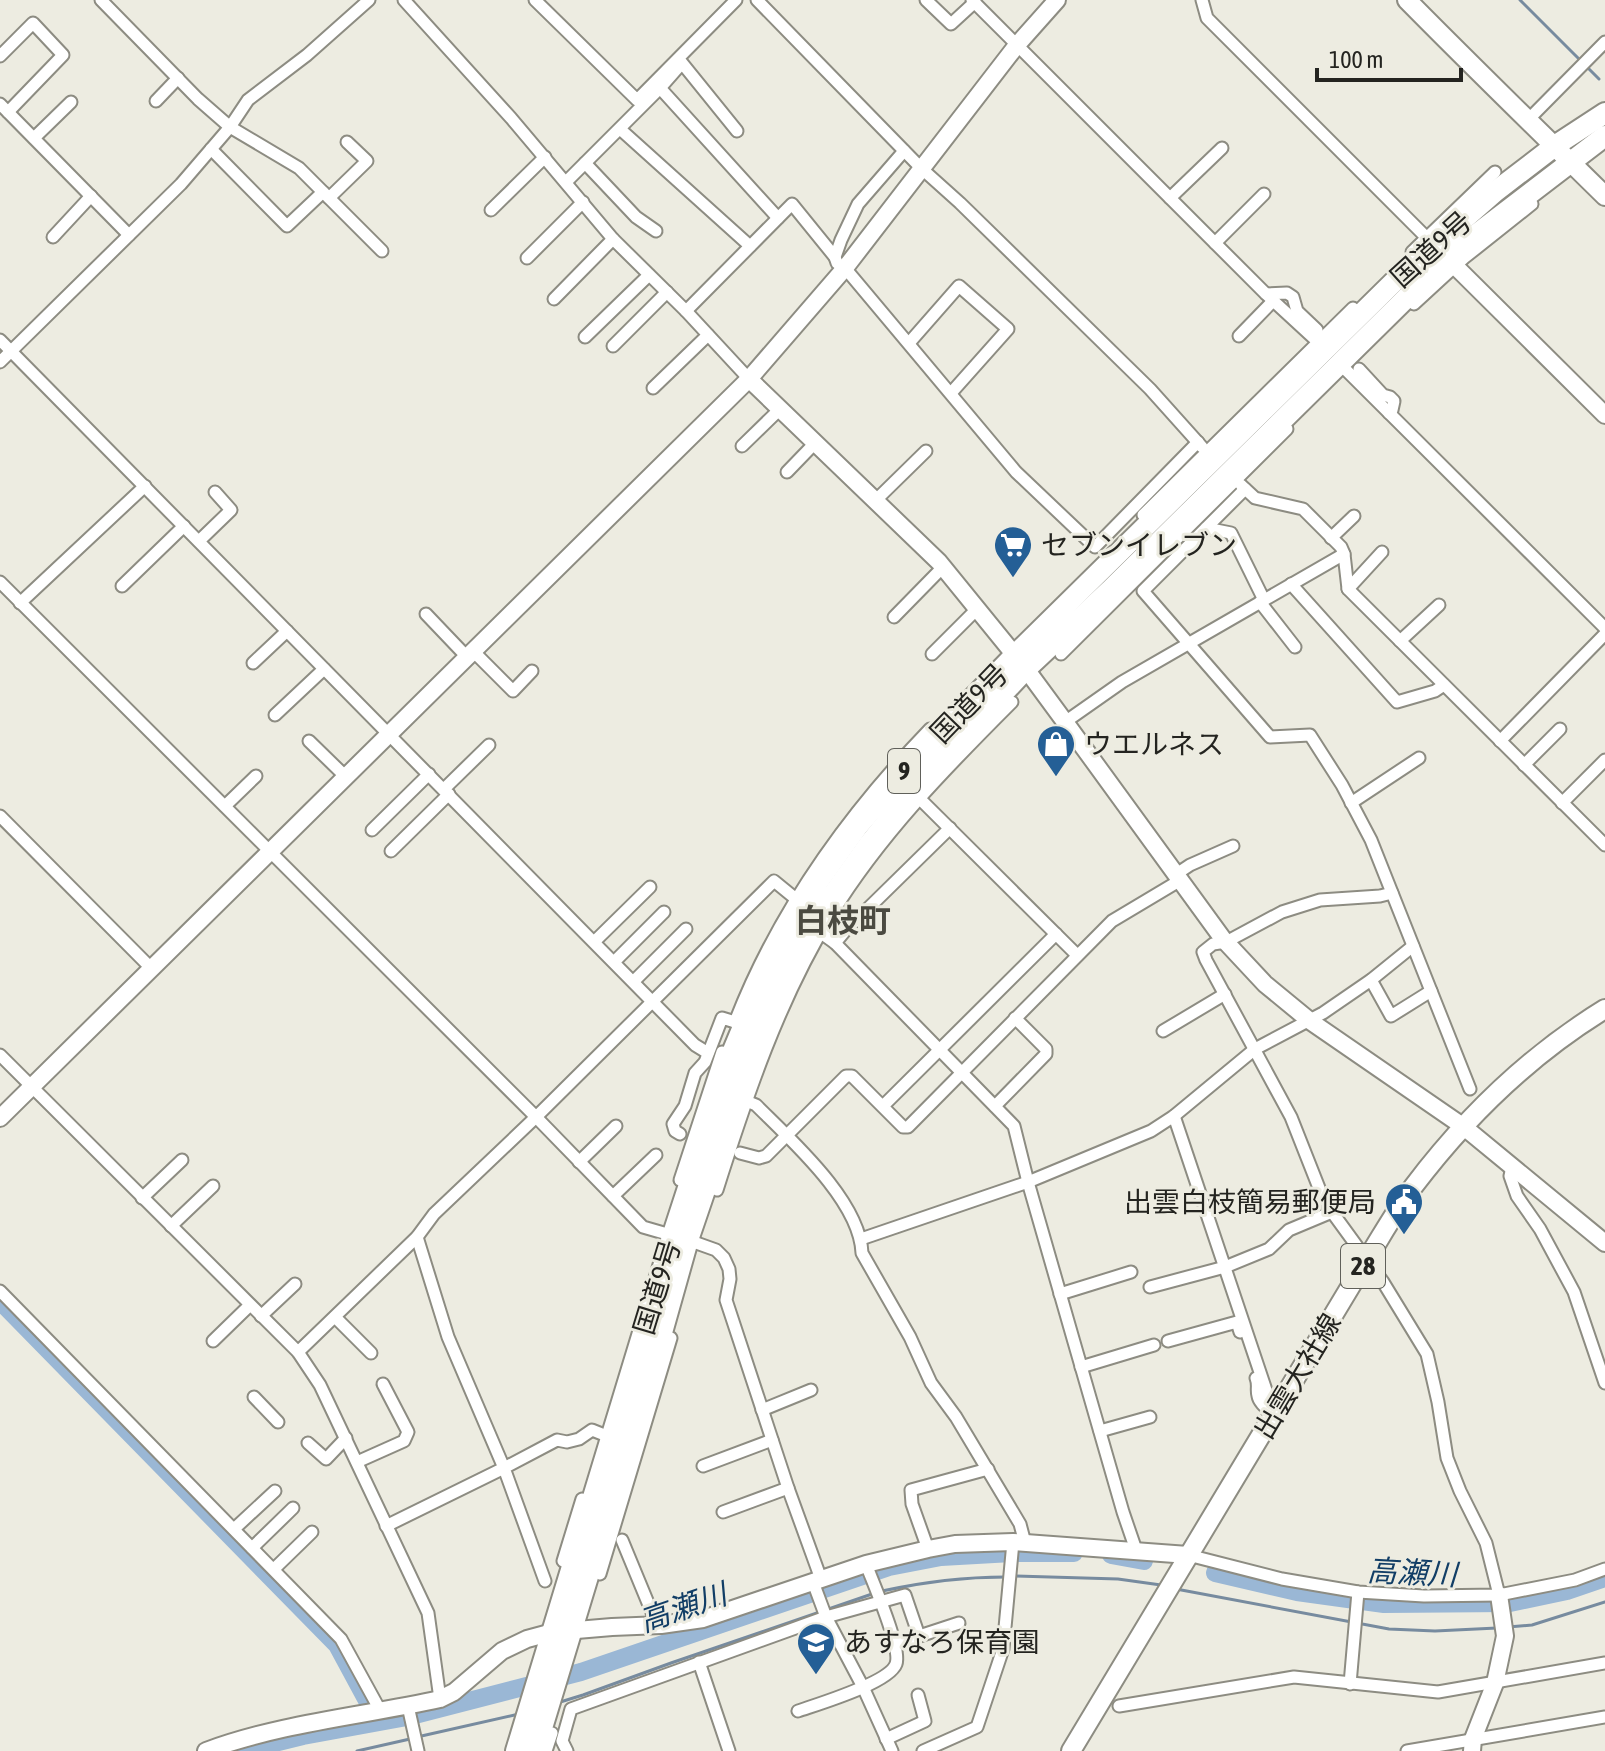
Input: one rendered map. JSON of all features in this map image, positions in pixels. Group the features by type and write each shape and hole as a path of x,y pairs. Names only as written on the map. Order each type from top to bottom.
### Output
{"highway":[{"name":"国道9号","path":"510,1749 540,1738 554,1655 597,1515 630,1360 680,1237 729,1135 748,1064 765,1035 800,948 831,897 854,874 916,786 980,727 1060,604 1308,359 1408,268 1496,191 1556,145 1605,113"},
{"name":"国道9号","path":"597,1515 666,1343 680,1237 678,1197 732,1053 758,991 787,935 818,882 858,826 928,737 1020,662 1118,590 1402,308 1452,253 1534,198 1571,162 1605,136"}],"main road":[{"path":"1407,0 1605,196"},
{"name":"出雲大社線","path":"1071,1751 1411,1190 1479,1109 1541,1054 1605,1009"}],"street":[{"path":"101,0 198,99 230,127 299,168 382,251"},
{"path":"0,362 181,184 230,127 248,100 307,55 369,0"},
{"path":"404,0 545,157 613,239 749,379 943,567 1020,662 1226,942 1265,984 1310,1021 1464,1127 1605,1243"},
{"path":"535,0 637,100 678,62 736,0"},
{"path":"757,0 921,168 1139,379 1202,447"},
{"path":"926,0 951,24 973,1 1270,297"},
{"path":"0,1118 749,379 840,262 921,168 1017,45 1057,0"},
{"path":"1202,0 1207,18 1427,238"},
{"path":"0,56 33,23 63,55 4,108 129,235"},
{"path":"1527,121 1605,42"},
{"path":"566,182 660,88 678,62"},
{"path":"678,62 737,131"},
{"path":"156,101 178,78"},
{"path":"660,88 778,218"},
{"path":"34,138 71,102"},
{"path":"620,129 750,246"},
{"path":"211,149 287,226 367,161 347,142"},
{"path":"1170,198 1222,148"},
{"path":"840,262 841,240 858,204 904,151"},
{"path":"491,210 545,157"},
{"path":"585,163 636,217 656,231"},
{"path":"686,311 792,204 1016,472 1095,547 1202,447 1308,359 1318,336 1495,172"},
{"path":"1215,243 1264,194"},
{"path":"53,237 91,196"},
{"path":"1470,1089 1371,840 1310,735 1270,737 1143,591 1206,528 1284,425 1346,370 1402,308 1534,198"},
{"path":"527,258 583,202"},
{"path":"1449,216 1471,213"},
{"path":"554,299 613,239"},
{"path":"1455,266 1605,415"},
{"path":"585,337 649,275"},
{"path":"909,343 959,286 1008,329 951,393"},
{"path":"613,346 667,292"},
{"path":"1239,336 1270,297 1287,293 1293,297 1297,311 1318,336"},
{"path":"653,388 708,335"},
{"path":"0,340 695,1045 708,1053"},
{"path":"1359,369 1383,395 1394,401 1389,413"},
{"path":"1346,370 1605,628"},
{"path":"742,446 780,409"},
{"path":"787,472 815,443"},
{"path":"1156,509 1202,447"},
{"path":"875,501 926,451"},
{"path":"1203,506 1240,485"},
{"path":"1240,485 1255,498 1303,509 1341,547 1348,589 1605,845"},
{"path":"20,603 145,486"},
{"path":"199,541 231,510 215,492"},
{"path":"1331,538 1354,516"},
{"path":"122,586 184,526"},
{"path":"1206,528 1231,533 1262,601 1295,647"},
{"path":"1348,589 1382,552"},
{"path":"1065,722 1122,682 1344,554"},
{"path":"894,617 943,567"},
{"path":"0,582 643,1227 716,1250 724,1258 730,1279 726,1300 788,1488 826,1617 892,1751"},
{"path":"1291,584 1397,702 1435,691 1444,685"},
{"path":"1061,654 1118,590"},
{"path":"1033,626 1060,604"},
{"path":"1400,641 1439,605"},
{"path":"932,654 977,609"},
{"path":"426,614 513,691 532,671"},
{"path":"253,663 287,631"},
{"path":"1500,741 1605,634"},
{"path":"275,715 324,669"},
{"path":"678,1197 715,1071 744,997 776,932 813,871 854,815 897,763 928,737 978,679"},
{"path":"717,1190 729,1135 746,1101 765,1035 854,874 868,862 980,727 1012,702"},
{"path":"1524,765 1560,729"},
{"path":"309,741 346,777"},
{"path":"391,851 489,745"},
{"path":"1351,803 1419,758"},
{"path":"1562,803 1605,760"},
{"path":"372,830 429,774"},
{"path":"225,806 256,776"},
{"path":"920,799 1077,955"},
{"path":"0,816 151,968"},
{"path":"835,943 950,828"},
{"path":"740,1153 759,1158 766,1156 846,1076 852,1076 903,1127 908,1127 1112,921 1177,878 1190,865 1233,846"},
{"path":"298,1352 417,1237 434,1214 774,881 796,899"},
{"path":"595,941 650,887"},
{"path":"1392,893 1368,898 1320,900 1282,912 1226,942 1213,944 1203,952 1291,1117 1321,1193 1400,1307 1427,1354 1447,1458 1486,1543 1505,1636 1495,1683 1473,1745"},
{"path":"615,961 664,912"},
{"path":"634,981 686,929"},
{"path":"821,933 835,943 1014,1126 1136,1550"},
{"path":"883,1106 1056,934"},
{"path":"861,1239 1028,1182 1151,1131 1174,1116 1255,1049 1310,1021 1371,980 1413,946"},
{"path":"1371,980 1391,1016 1431,991"},
{"path":"1163,1031 1225,994"},
{"path":"680,1134 673,1124 685,1106 695,1073 705,1062 722,1018 735,1022"},
{"path":"995,1106 1046,1054 1046,1049 1015,1018"},
{"path":"0,1055 298,1352 320,1385 428,1613 440,1699"},
{"path":"746,1101 756,1105 819,1168 848,1211 861,1239 862,1253 910,1337 931,1383 956,1417 1020,1524 1003,1649 977,1727 923,1751"},
{"path":"1174,1116 1274,1414"},
{"path":"579,1162 616,1126"},
{"path":"613,1196 656,1155"},
{"path":"142,1198 182,1160"},
{"path":"1512,1167 1510,1176 1517,1196 1540,1229 1574,1292 1605,1383"},
{"path":"171,1226 213,1186"},
{"path":"1150,1287 1225,1267 1269,1249 1289,1230 1332,1212"},
{"path":"417,1237 448,1337 504,1468 545,1581"},
{"path":"563,1561 602,1434 630,1360 653,1265"},
{"path":"1060,1294 1131,1272"},
{"path":"261,1316 295,1284"},
{"path":"0,1291 341,1639 381,1712"},
{"path":"213,1341 250,1305"},
{"path":"335,1317 371,1353"},
{"path":"1168,1341 1237,1322 1259,1385 1259,1401 1274,1414"},
{"path":"600,1574 666,1343"},
{"path":"1081,1367 1154,1345"},
{"path":"357,1462 404,1441 408,1432 383,1384"},
{"path":"762,1410 811,1390"},
{"path":"254,1397 278,1422"},
{"path":"1100,1431 1150,1417"},
{"path":"386,1526 557,1440 567,1442 579,1439 592,1430 602,1434"},
{"path":"308,1443 326,1459 346,1438"},
{"path":"703,1466 772,1440"},
{"path":"928,1549 912,1504 911,1490 988,1469"},
{"path":"723,1512 788,1488"},
{"path":"234,1529 275,1491"},
{"path":"584,1493 597,1515 622,1500"},
{"path":"252,1548 293,1508"},
{"path":"274,1569 312,1532"},
{"path":"622,1540 653,1615 652,1626"},
{"path":"206,1751 269,1733 440,1699 454,1692 502,1651 527,1639 562,1632 703,1619 866,1564 955,1544 1019,1543 1136,1550 1183,1563 1358,1592 1424,1596 1499,1595 1575,1580 1605,1569"},
{"path":"798,1711 890,1674 897,1662 895,1644 866,1564"},
{"path":"1350,1684 1358,1592"},
{"path":"567,1751 562,1741 571,1709 826,1617 905,1595 919,1636"},
{"path":"895,1644 959,1623"},
{"path":"699,1662 729,1751"},
{"path":"1119,1706 1294,1677 1438,1692 1605,1663"},
{"path":"886,1739 925,1721 918,1695"},
{"path":"408,1706 418,1751"},
{"path":"1407,1751 1473,1745 1605,1717"}],"waterway":[{"path":"1520,0 1599,79"},
{"path":"0,1301 337,1645 378,1721"},
{"name":"高瀬川","path":"242,1751 407,1717 581,1672 889,1567 941,1557 1074,1553"},
{"name":"高瀬川","path":"1111,1555 1144,1561"},
{"name":"高瀬川","path":"1215,1573 1297,1592 1384,1604 1510,1603 1567,1591 1605,1578"},
{"path":"1013,1576 1118,1579 1161,1585"},
{"path":"882,1591 944,1581 1006,1577"},
{"path":"1176,1589 1389,1629 1435,1631 1497,1628"},
{"path":"557,1703 875,1593"},
{"path":"1508,1627 1532,1625 1605,1602"},
{"path":"417,1737 519,1714"},
{"path":"357,1751 410,1739"}],"place":[{"name":"セブンイレブン","path":"1013,579"},
{"name":"ウエルネス","path":"1056,778"},
{"name":"出雲白枝簡易郵便局","path":"1404,1236"},
{"name":"あすなろ保育園","path":"816,1676"}],"district":[{"name":"白枝町","path":"843,921"}]}
